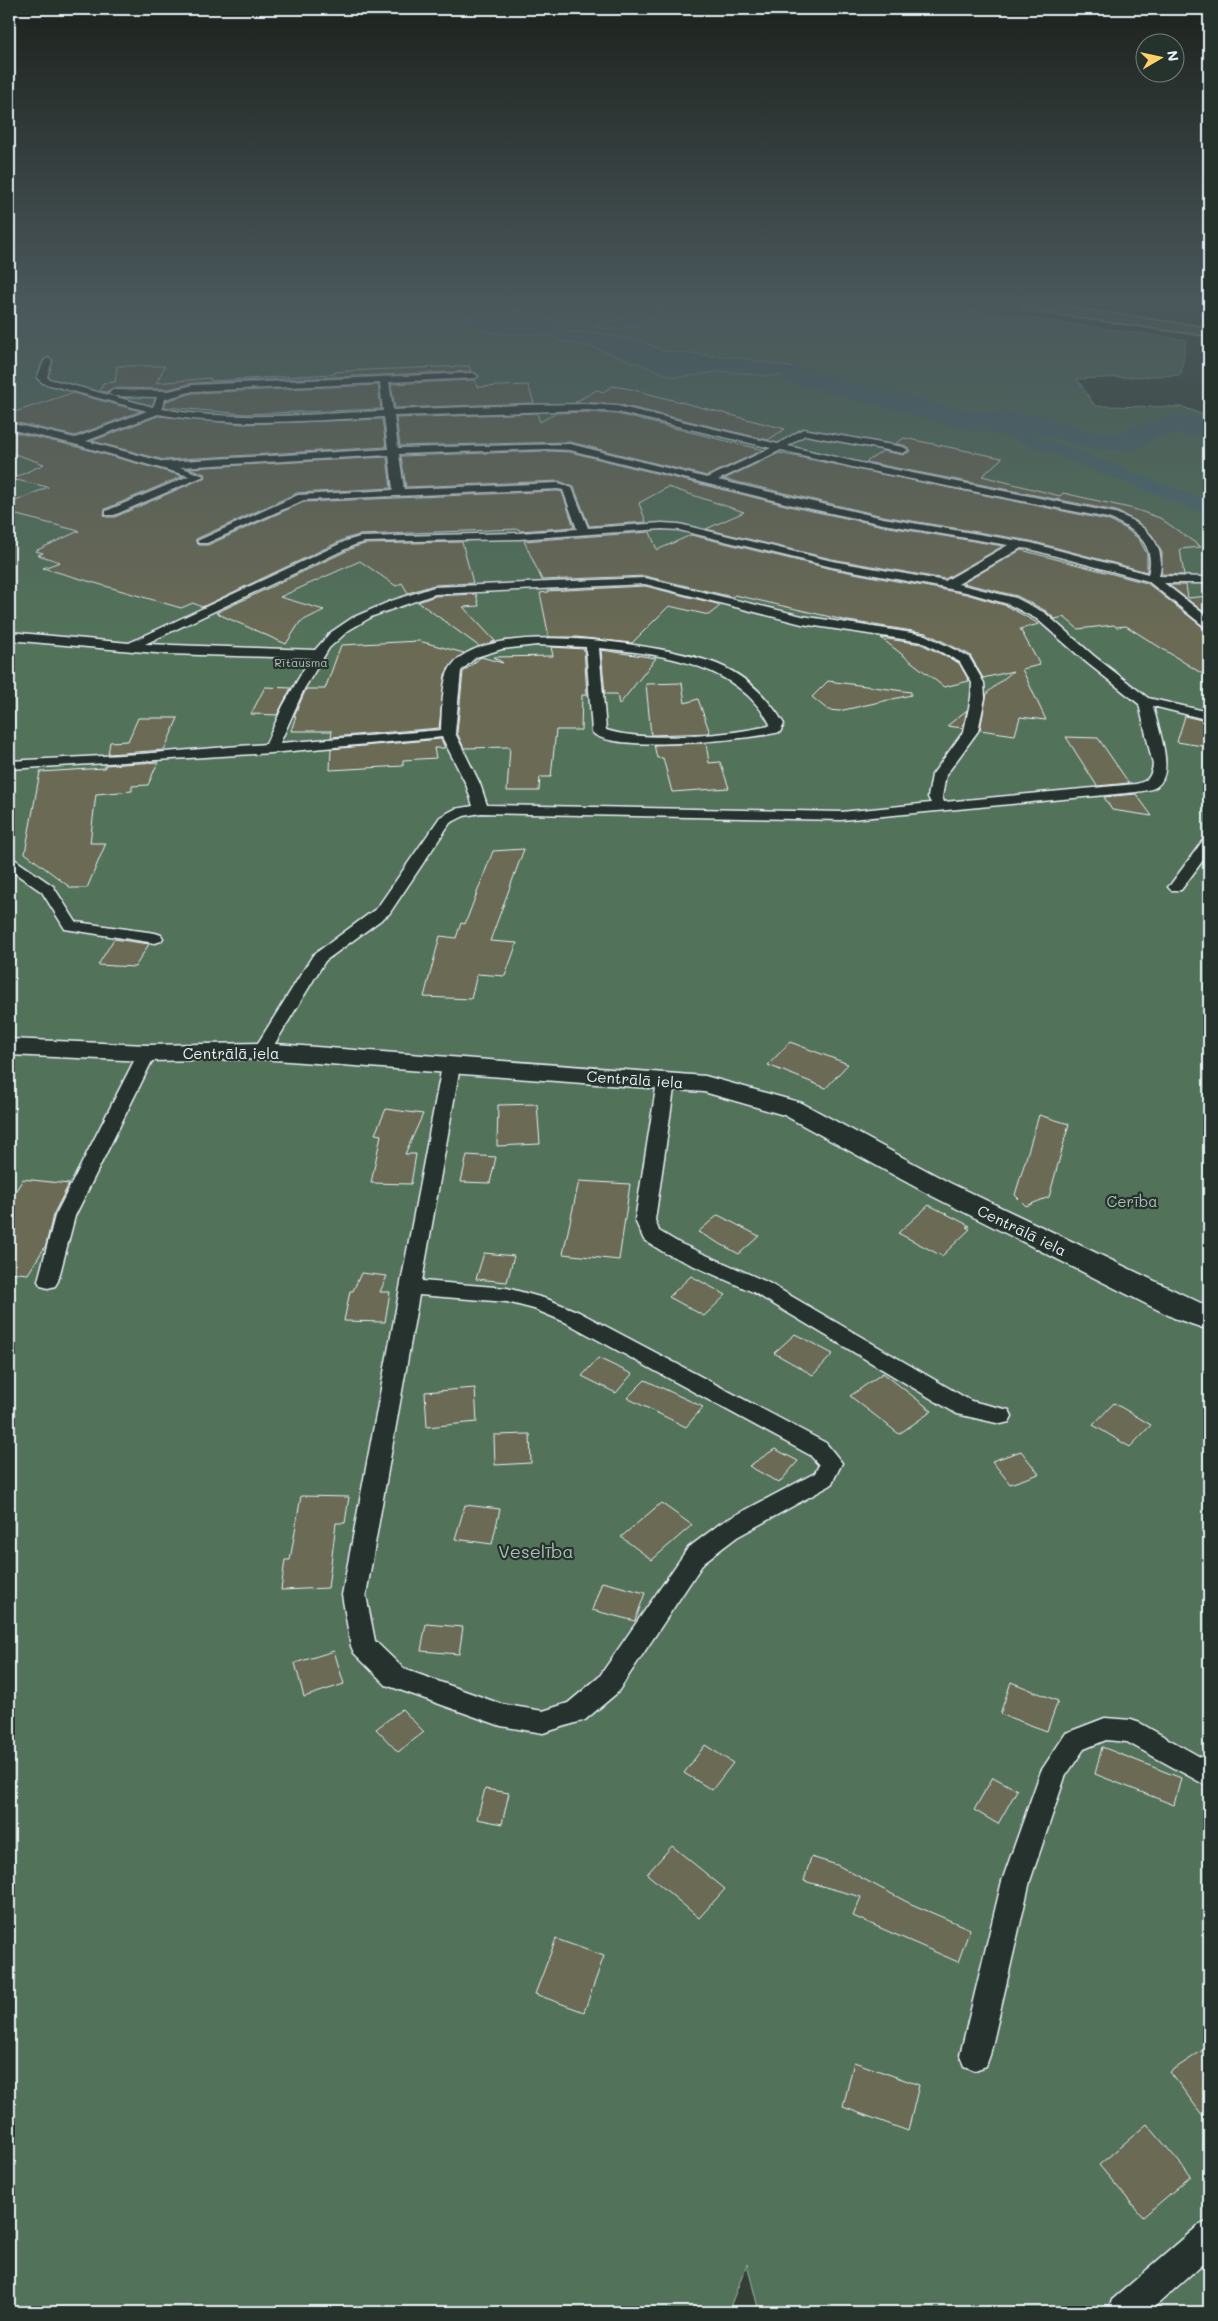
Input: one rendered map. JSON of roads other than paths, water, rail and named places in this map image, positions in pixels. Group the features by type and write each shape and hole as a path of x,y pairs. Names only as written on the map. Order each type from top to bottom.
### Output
{"street":[{"name":"Centrālā iela","path":"9,1047 37,1050 147,1053 262,1051 705,1084 794,1109 940,1189 1184,1310 1209,1319"}],"lane":[{"path":"76,441 148,414"},
{"path":"175,414 232,420 380,414"},
{"path":"388,414 399,493"},
{"path":"640,414 966,487 1089,509 1128,520 1147,536 1157,560 1152,579"},
{"path":"9,426 76,441 199,476"},
{"path":"711,480 780,447 803,432 903,450"},
{"path":"164,465 242,459 393,452 547,446 570,447 711,480 793,502 883,521 1019,544 1134,572 1152,579 1209,624"},
{"path":"110,513 242,459"},
{"path":"203,541 302,497 565,487 584,532"},
{"path":"132,646 350,543 364,539 519,536 662,526 679,527 832,564 947,585 1012,601 1035,613 1144,702 1159,703 1209,716"},
{"path":"947,585 1019,544"},
{"path":"1152,579 1209,580"},
{"path":"271,749 281,720 319,654 334,636 362,618 407,599 434,591 638,581 802,620 916,636 952,651 964,660 978,683 978,698 971,731 939,775 935,797 938,806"},
{"path":"9,636 167,650 319,654"},
{"path":"481,809 475,790 448,734 451,683 455,670 464,660 482,650 508,645 592,642 615,644 685,658 712,667 732,677 770,709 777,724 775,728 763,732 692,738 606,736 599,732 592,642"},
{"path":"262,1051 319,958 368,924 383,911 445,820 460,812 481,809 842,816 1106,792 1151,784 1158,775 1160,765 1144,702"},
{"path":"9,765 271,749 448,734"},
{"path":"1176,887 1209,842"},
{"path":"9,862 48,889 71,926 155,938"},
{"path":"48,1280 65,1216 147,1053"},
{"path":"412,1288 507,1295 540,1304 572,1317 818,1449 831,1463 823,1479 729,1530 696,1555 608,1685 576,1712 542,1722 501,1715 395,1677 363,1646 354,1595 412,1288 451,1066"},
{"path":"666,1082 645,1220 651,1235 672,1248 760,1287 965,1408 1000,1416"},
{"path":"974,2055 1016,1881 1054,1771 1075,1741 1106,1729 1131,1731 1209,1775"},
{"path":"1124,2312 1209,2237"}],"waterway":[{"path":"944,414 969,421 1043,425 1090,440 1129,442 1145,432 1175,424 1209,428"},
{"path":"969,421 1023,436 1209,509"}],"park label":[{"name":"Rītausma","path":"301,662"},
{"name":"Cerība","path":"1132,1201"},
{"name":"Veselība","path":"536,1551"}]}
